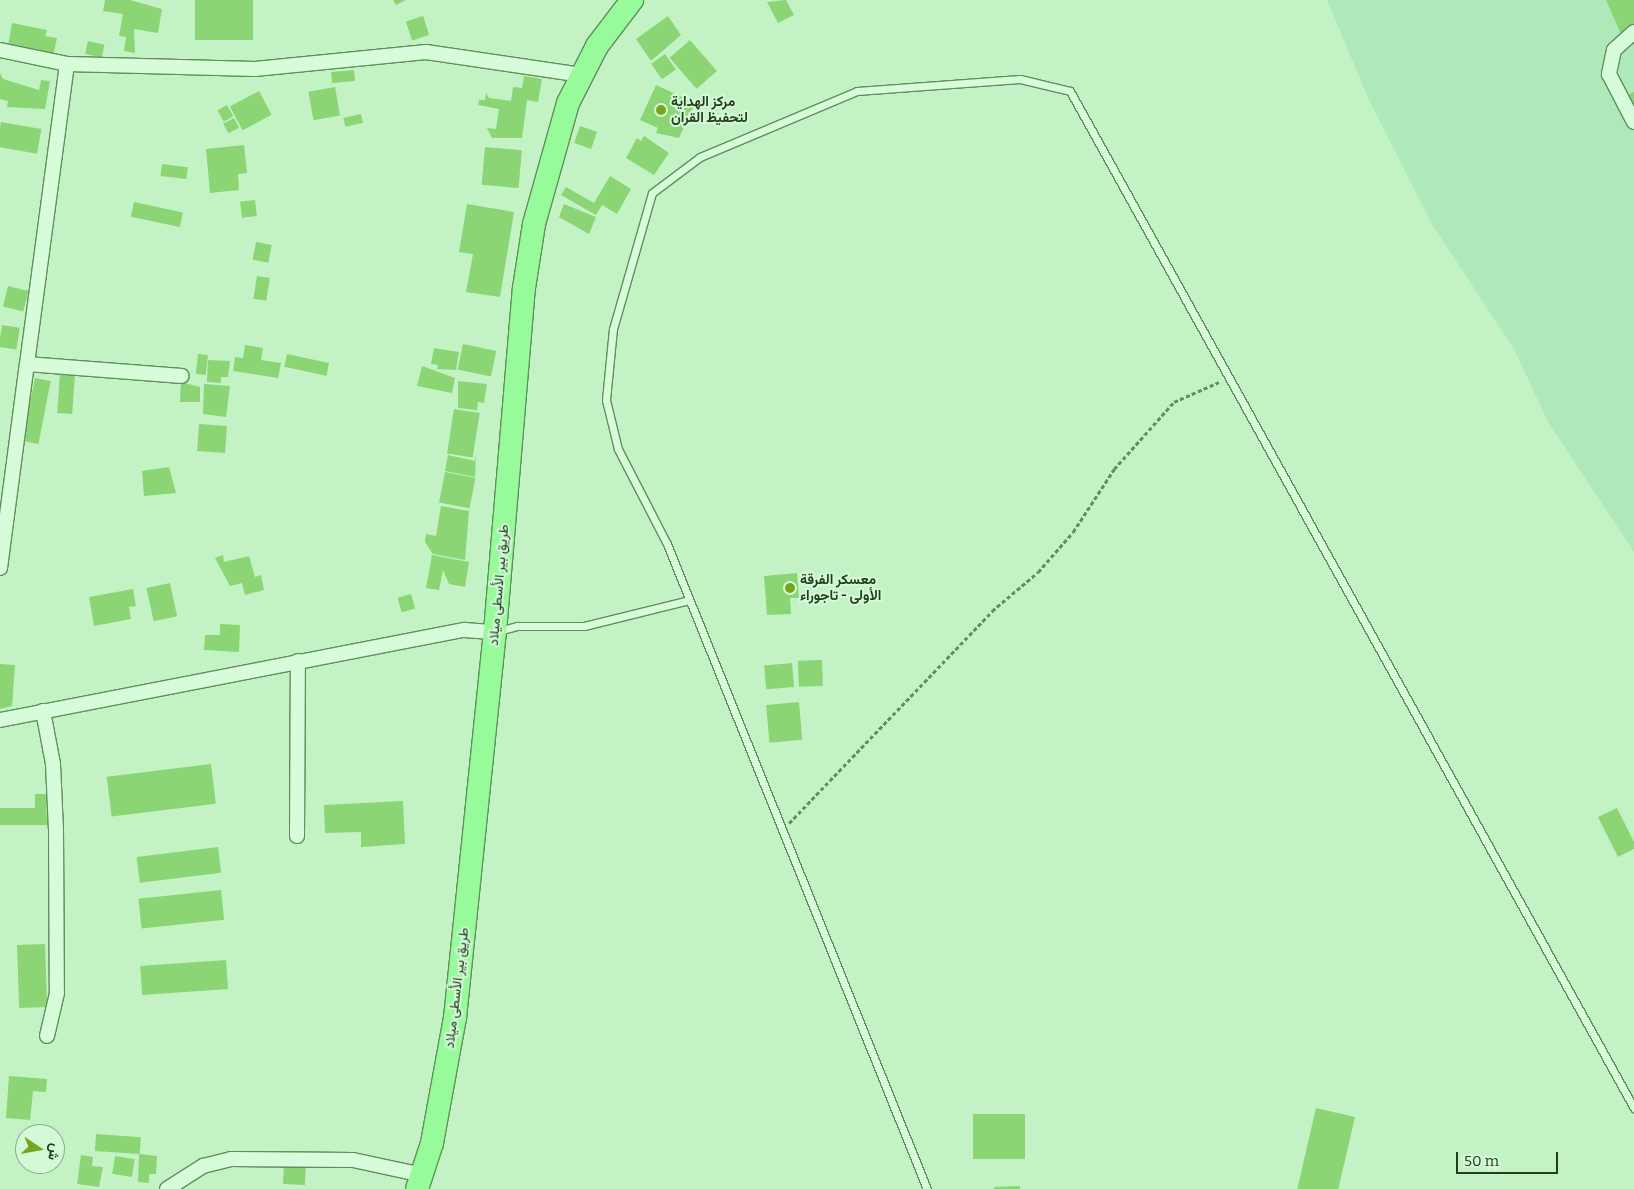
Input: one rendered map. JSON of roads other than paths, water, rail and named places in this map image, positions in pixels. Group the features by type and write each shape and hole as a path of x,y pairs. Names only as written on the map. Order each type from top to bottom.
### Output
{"main road":[{"name":"طريق بير الأسطى ميلاد","path":"420,1182 455,1018 495,632 526,279 549,160 582,74 632,0"}],"street":[{"path":"1634,32 1614,50 1609,74 1634,122"},
{"path":"0,50 67,64 255,69 426,52 582,74"},
{"path":"0,568 67,64"},
{"path":"27,364 182,376"},
{"path":"0,720 464,630 495,632"},
{"path":"297,836 298,661"},
{"path":"43,711 53,764 58,993 47,1036"},
{"path":"167,1189 203,1166 230,1158 353,1160 420,1182"}],"lane":[{"path":"927,1189 667,544 618,449 606,400 613,329 652,193 700,157 857,91 1020,79 1070,91 1634,1108"},
{"path":"495,632 517,626 584,626 689,600"}],"place":[{"name":"مركز الهداية لتحفيظ القران","path":"661,110"},
{"name":"معسكر الفرقة الأولى - تاجوراء","path":"790,588"}]}
